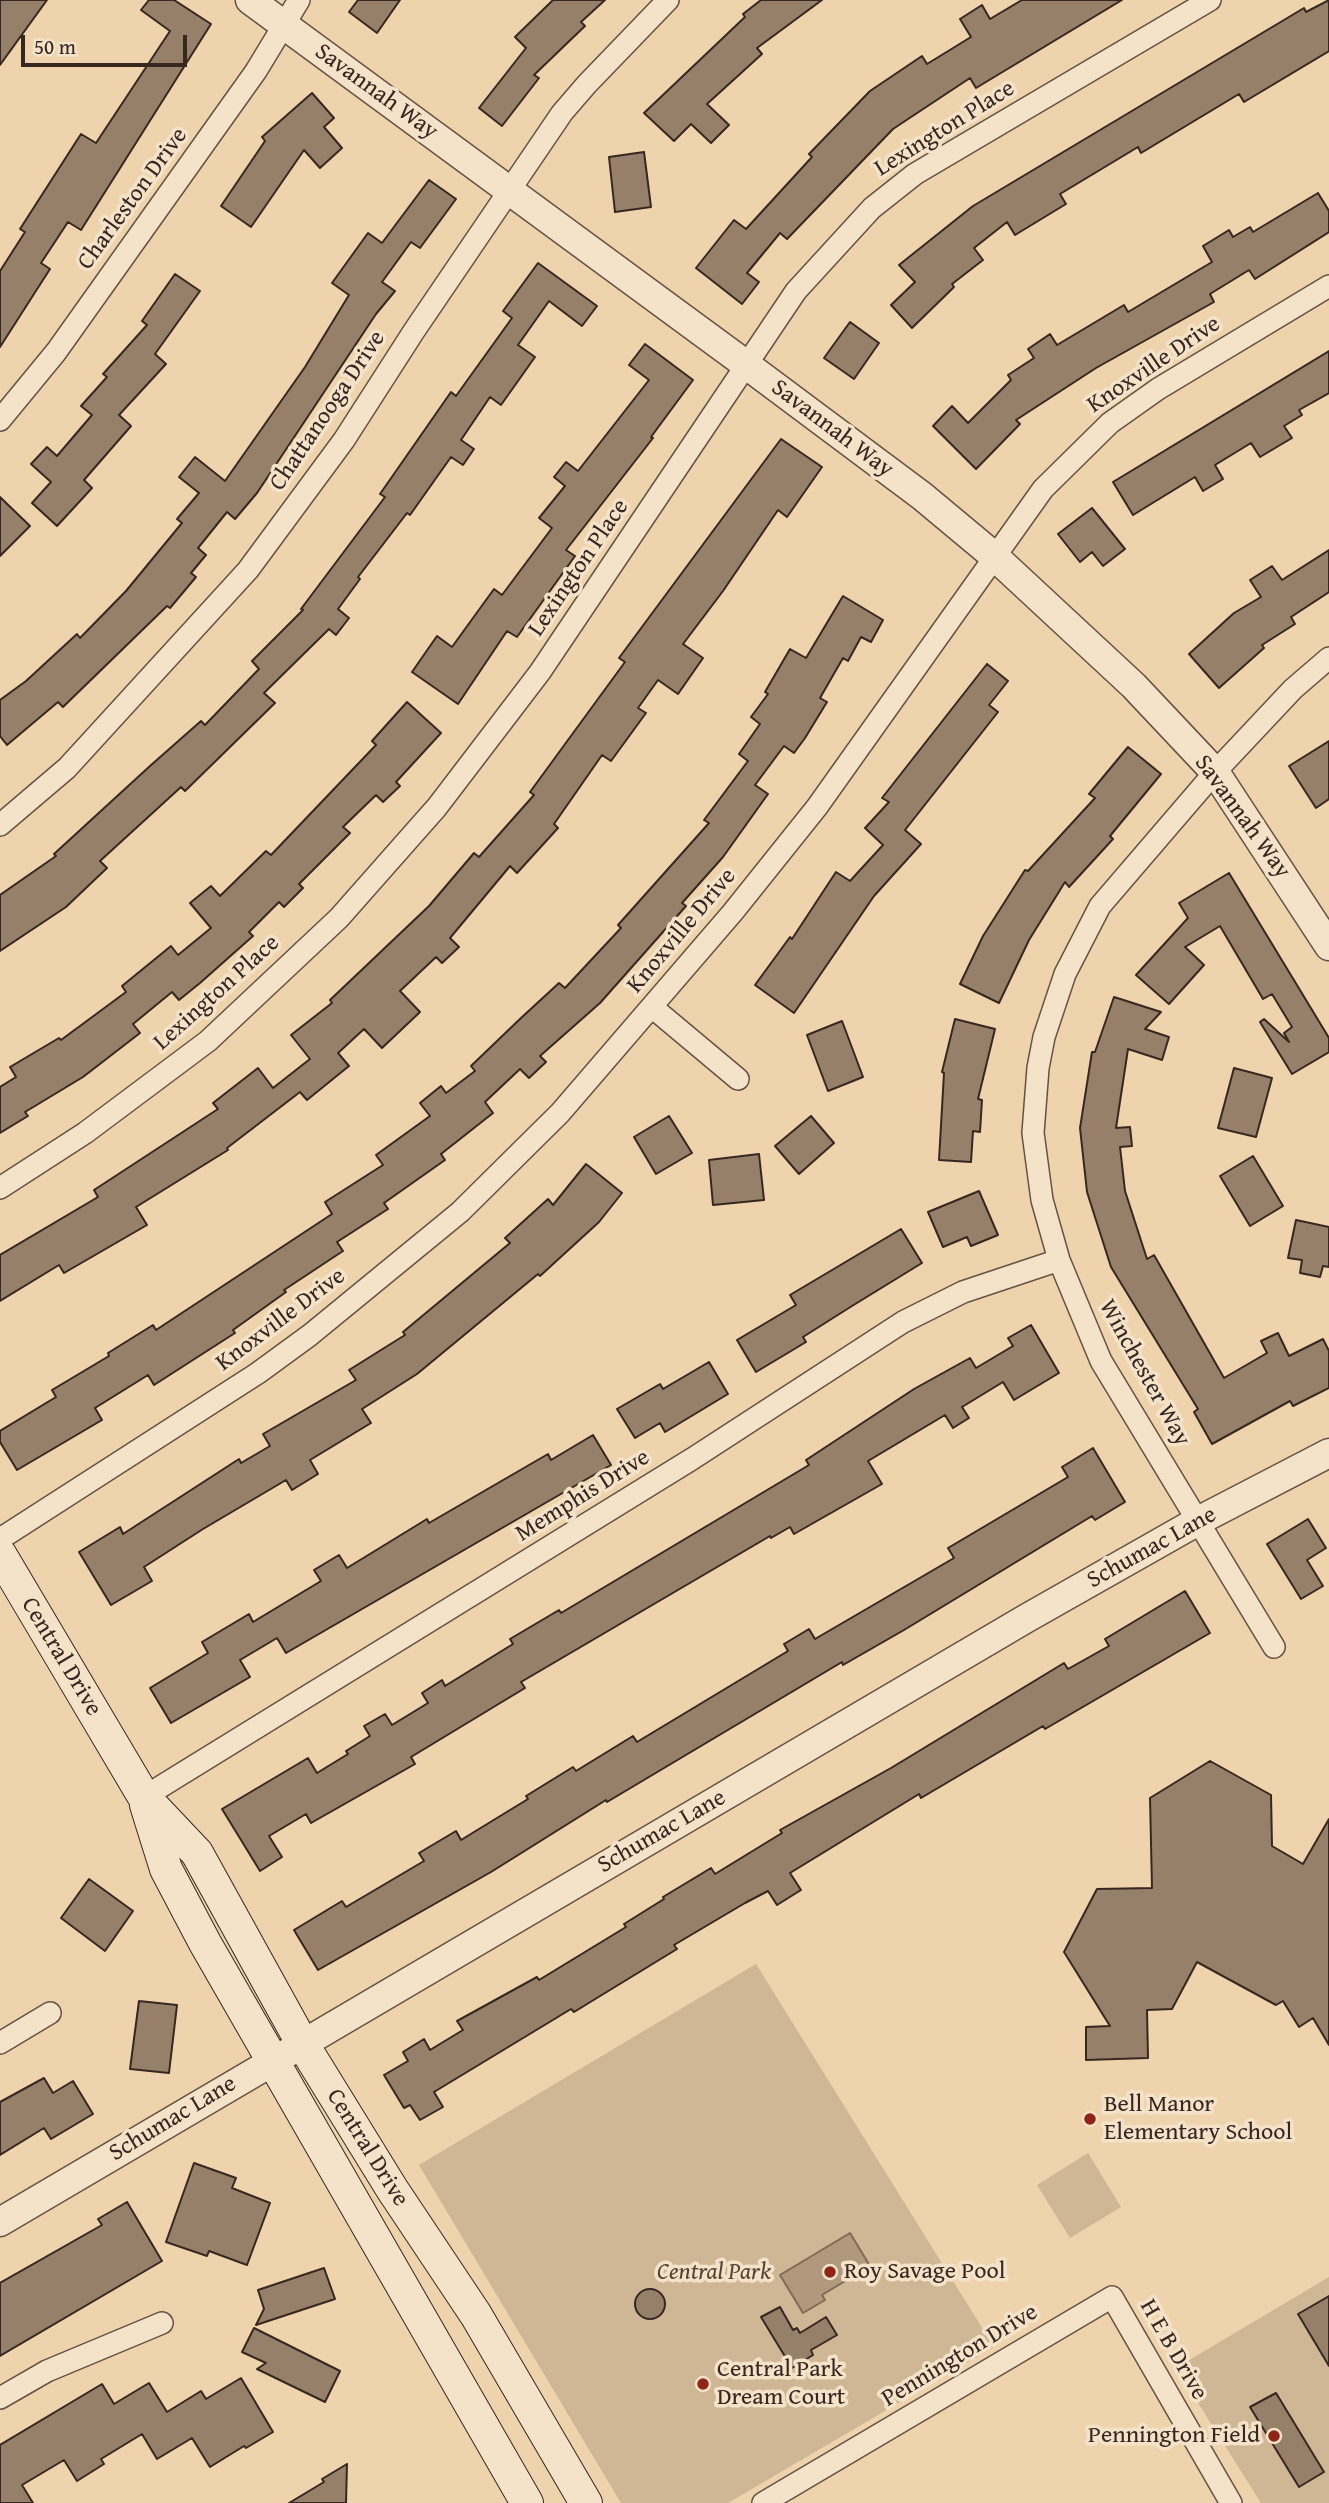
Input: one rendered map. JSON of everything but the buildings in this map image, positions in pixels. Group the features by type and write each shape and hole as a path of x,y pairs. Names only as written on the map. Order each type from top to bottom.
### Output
{"main road":[{"name":"Central Drive","path":"0,1553 144,1797 197,1853 302,2043 392,2189 476,2315 586,2503"},
{"name":"Central Drive","path":"144,1797 166,1869 271,2062 527,2503"}],"street":[{"name":"Savannah Way","path":"250,0 511,190 922,496 994,556 1134,686 1214,772 1329,946"},
{"name":"Charleston Drive","path":"0,420 72,330 256,71 299,0"},
{"name":"Chattanooga Drive","path":"0,825 66,768 248,570 344,440 414,331 562,113 668,0"},
{"name":"Lexington Place","path":"0,1188 96,1126 208,1041 339,918 437,807 540,672 796,291 872,208 915,174 1210,0"},
{"name":"Knoxville Drive","path":"0,1539 258,1373 310,1335 460,1213 560,1113 652,1007 817,807 1043,489 1110,423 1180,375 1329,286"},
{"name":"Winchester Way","path":"1274,1647 1101,1361 1059,1261 1042,1200 1033,1133 1038,1068 1044,1037 1065,974 1100,906 1214,772 1293,689 1329,658"},
{"path":"652,1007 738,1079"},
{"name":"Memphis Drive","path":"144,1797 692,1459 903,1322 963,1293 1059,1261"},
{"name":"Schumac Lane","path":"0,2222 1198,1521 1329,1453"},
{"path":"0,2043 50,2013"},
{"name":"Pennington Drive","path":"763,2503 1112,2297"},
{"name":"H E B Drive","path":"1112,2297 1231,2503"},
{"path":"0,2398 47,2371 162,2323"}],"green space":[{"name":"Central Park","path":"756,1964 994,2347 728,2503 621,2503 419,2165"},
{"path":"1088,2153 1121,2207 1070,2238 1037,2185"},
{"name":"Pennington Field","path":"1329,2277 1329,2503 1261,2503 1176,2368"}],"shaded area":[{"path":"850,2233 870,2266 822,2295 825,2300 803,2313 780,2275"}],"place":[{"name":"Bell Manor Elementary School","path":"1090,2119"},
{"name":"Roy Savage Pool","path":"830,2272"},
{"name":"Central Park Dream Court","path":"703,2384"},
{"name":"Pennington Field","path":"1274,2436"}]}
